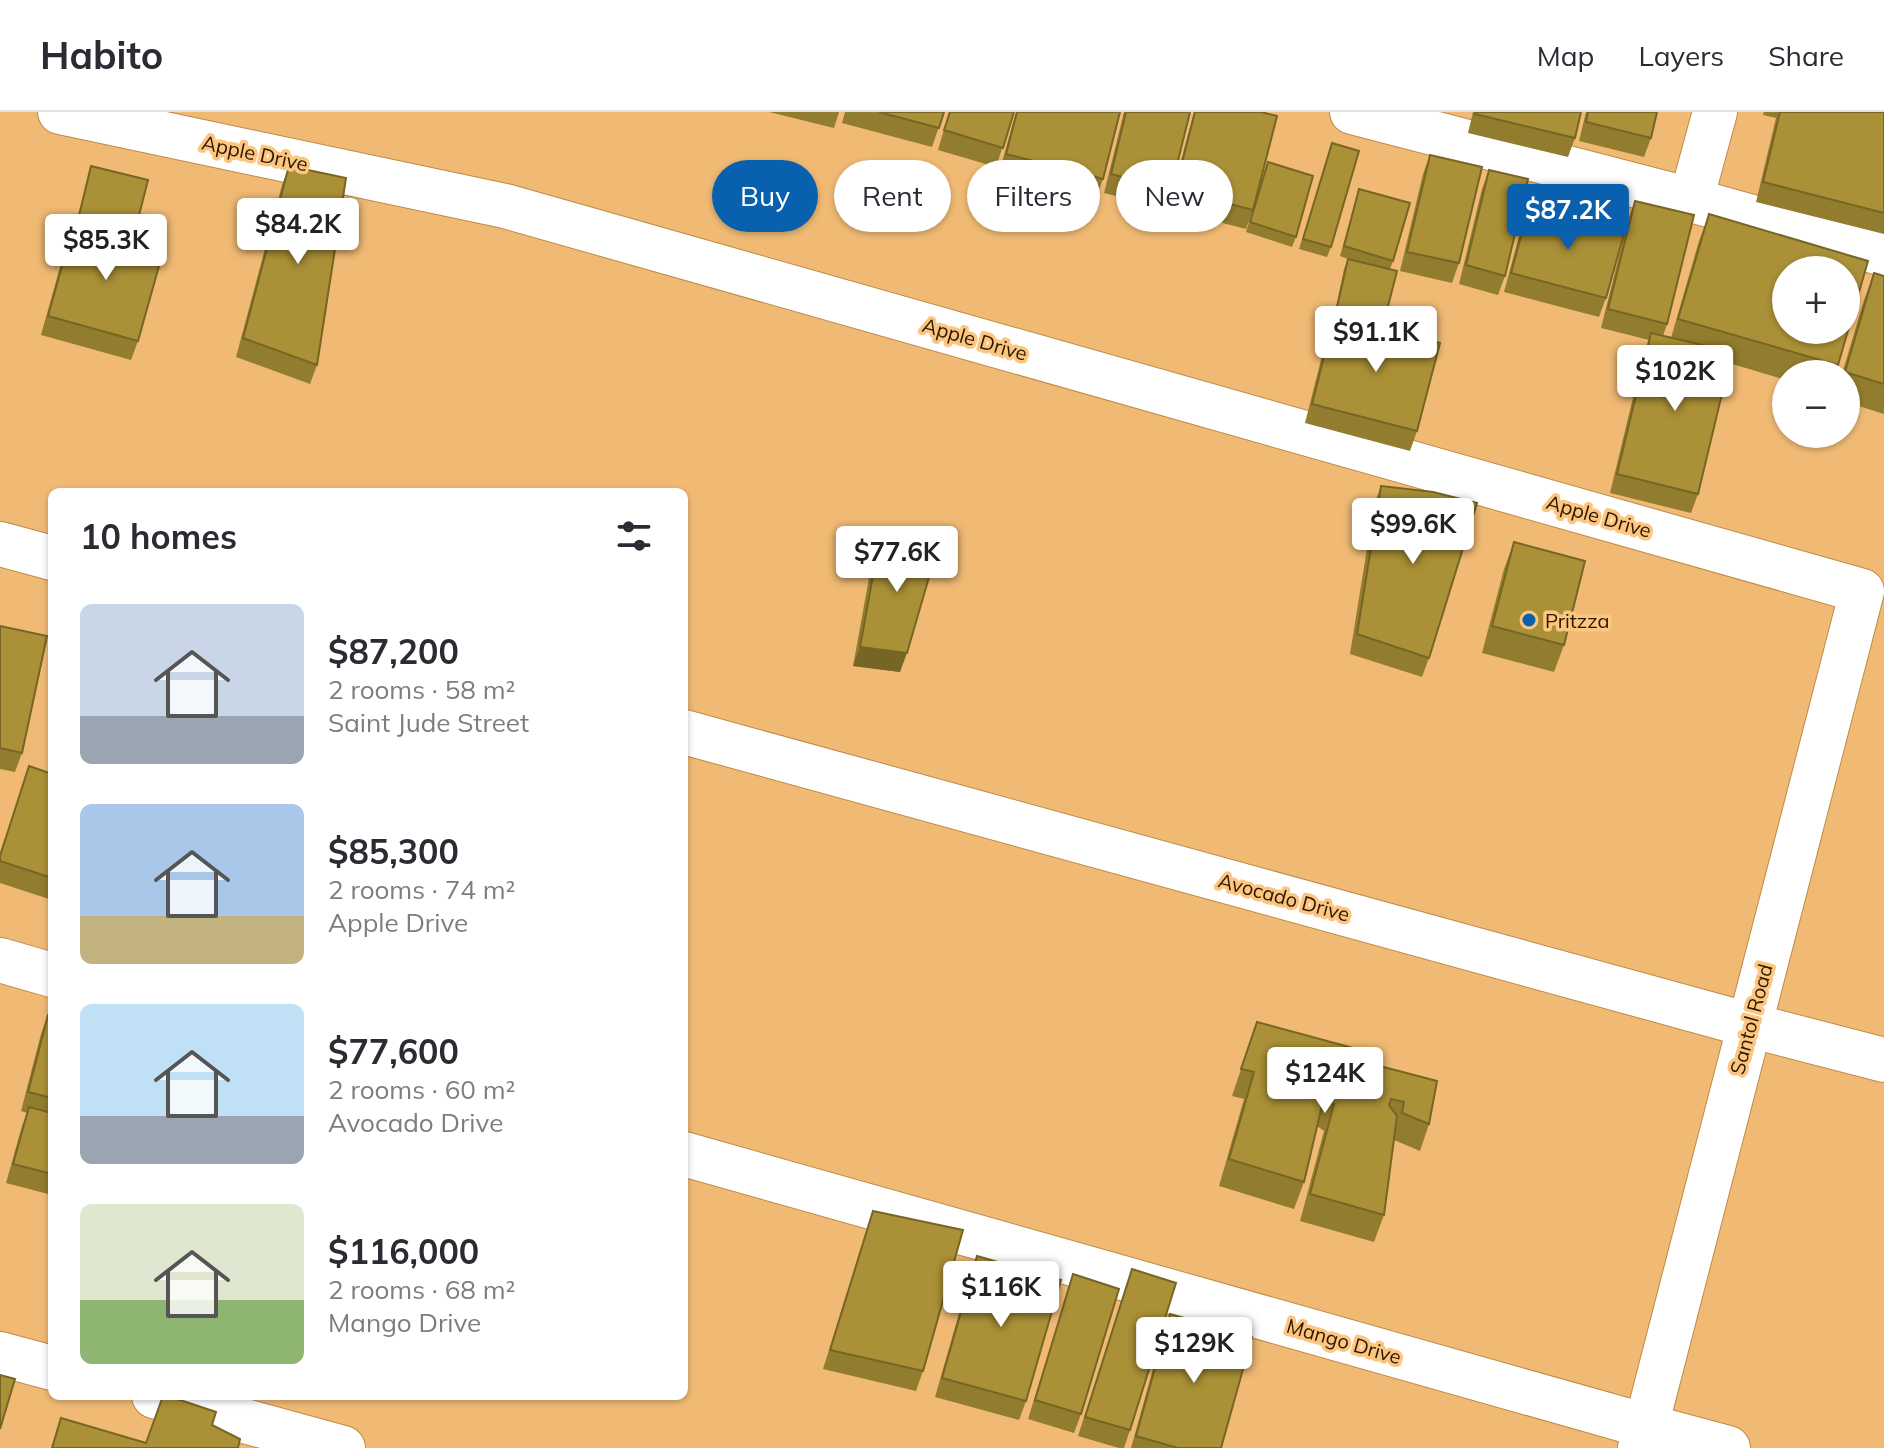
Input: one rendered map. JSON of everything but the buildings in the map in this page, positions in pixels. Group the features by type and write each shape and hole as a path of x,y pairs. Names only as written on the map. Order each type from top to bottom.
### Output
{"street":[{"name":"Apple Drive","path":"60,112 505,206 1873,593"},
{"path":"1352,112 1442,123 1691,200 1884,254"},
{"path":"1691,200 1715,112"},
{"path":"0,544 48,557"},
{"name":"Santol Road","path":"1643,1437 1749,1025 1873,593"},
{"name":"Avocado Drive","path":"688,733 1884,1060"},
{"path":"0,960 48,974"},
{"name":"Mango Drive","path":"688,1155 1643,1437 1728,1448"},
{"path":"0,1354 48,1367"},
{"path":"169,1400 343,1448"}],"place":[{"name":"Pritzza","path":"1529,620"}]}
